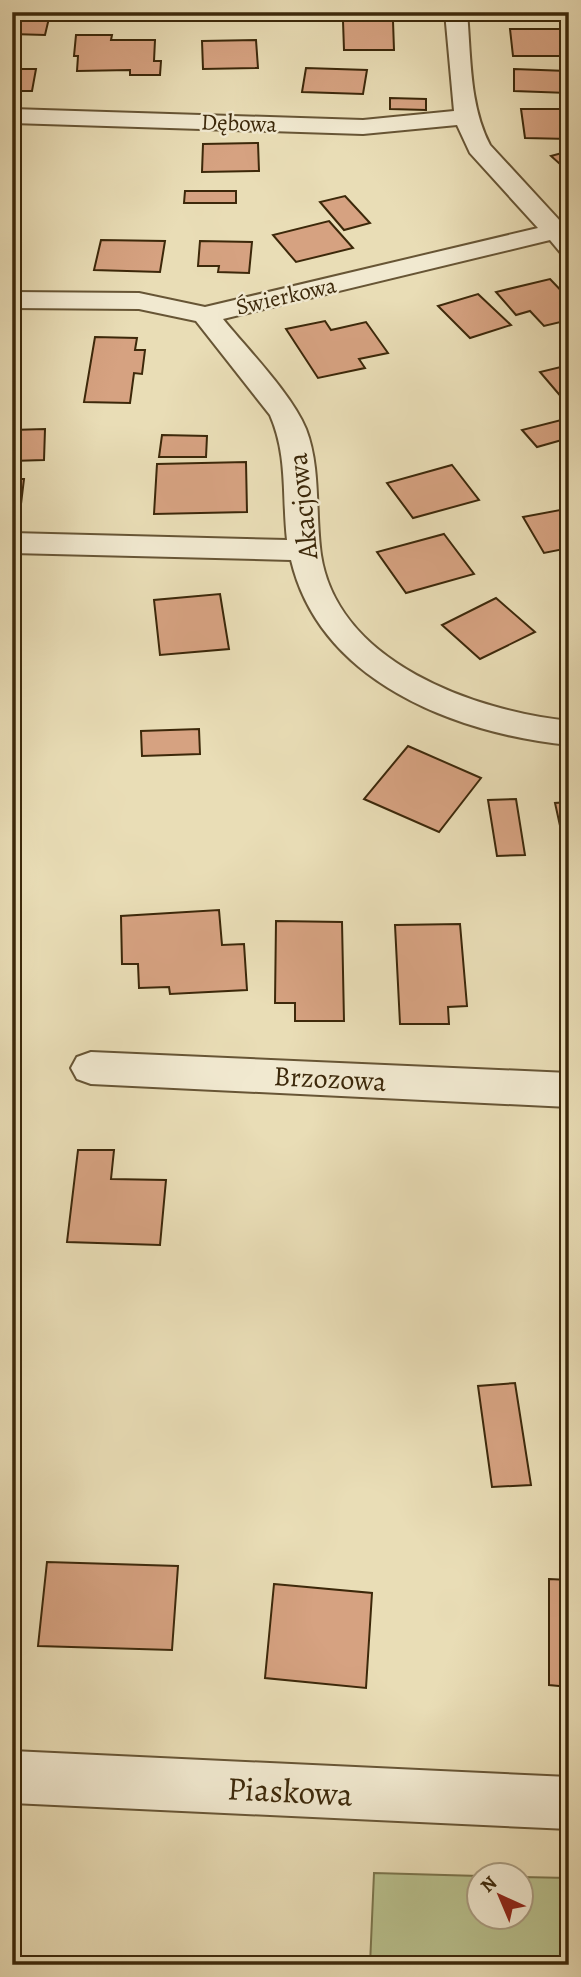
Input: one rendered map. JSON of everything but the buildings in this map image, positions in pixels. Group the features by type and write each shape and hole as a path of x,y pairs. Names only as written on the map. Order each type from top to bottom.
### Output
{"street":[{"path":"456,12 468,128 479,148 564,235"},
{"name":"Dębowa","path":"12,116 363,127 466,117"},
{"name":"Świerkowa","path":"12,300 139,301 205,315 564,235"},
{"name":"Akacjowa","path":"205,315 284,413 294,432 299,452 305,550 311,576 329,616 362,652 431,698 463,711 508,723 569,733"},
{"path":"12,543 305,550"},
{"name":"Brzozowa","path":"91,1068 569,1090"},
{"name":"Piaskowa","path":"12,1777 569,1803"}],"green space":[{"path":"374,1873 466,1876 466,1932 536,1932 536,1877 569,1878 569,1965 370,1965"}]}
